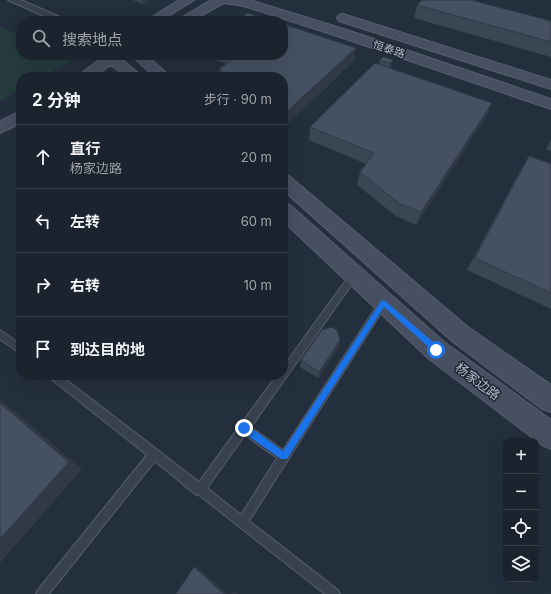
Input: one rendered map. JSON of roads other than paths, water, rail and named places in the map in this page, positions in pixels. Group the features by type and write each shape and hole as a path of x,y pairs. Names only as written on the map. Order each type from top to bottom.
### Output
{"street":[{"path":"13,0 52,16"},
{"path":"161,16 188,0"},
{"path":"191,16 221,0"},
{"name":"恒泰路","path":"226,0 246,3 288,16"},
{"path":"6,8 26,16"},
{"name":"恒泰路","path":"333,15 551,85"},
{"name":"恒泰路","path":"288,16 551,104"},
{"path":"89,72 105,60"},
{"path":"115,60 130,72"},
{"path":"144,60 158,72"},
{"path":"0,128 16,119"},
{"path":"288,184 460,334 551,400"},
{"name":"杨家边路","path":"288,215 436,350 551,436"}],"lane":[{"path":"288,367 354,275"},
{"path":"242,522 384,302"},
{"path":"0,334 16,346"},
{"path":"59,380 334,594"},
{"path":"199,490 279,380"},
{"path":"244,428 284,457"},
{"path":"42,594 154,454"}]}
